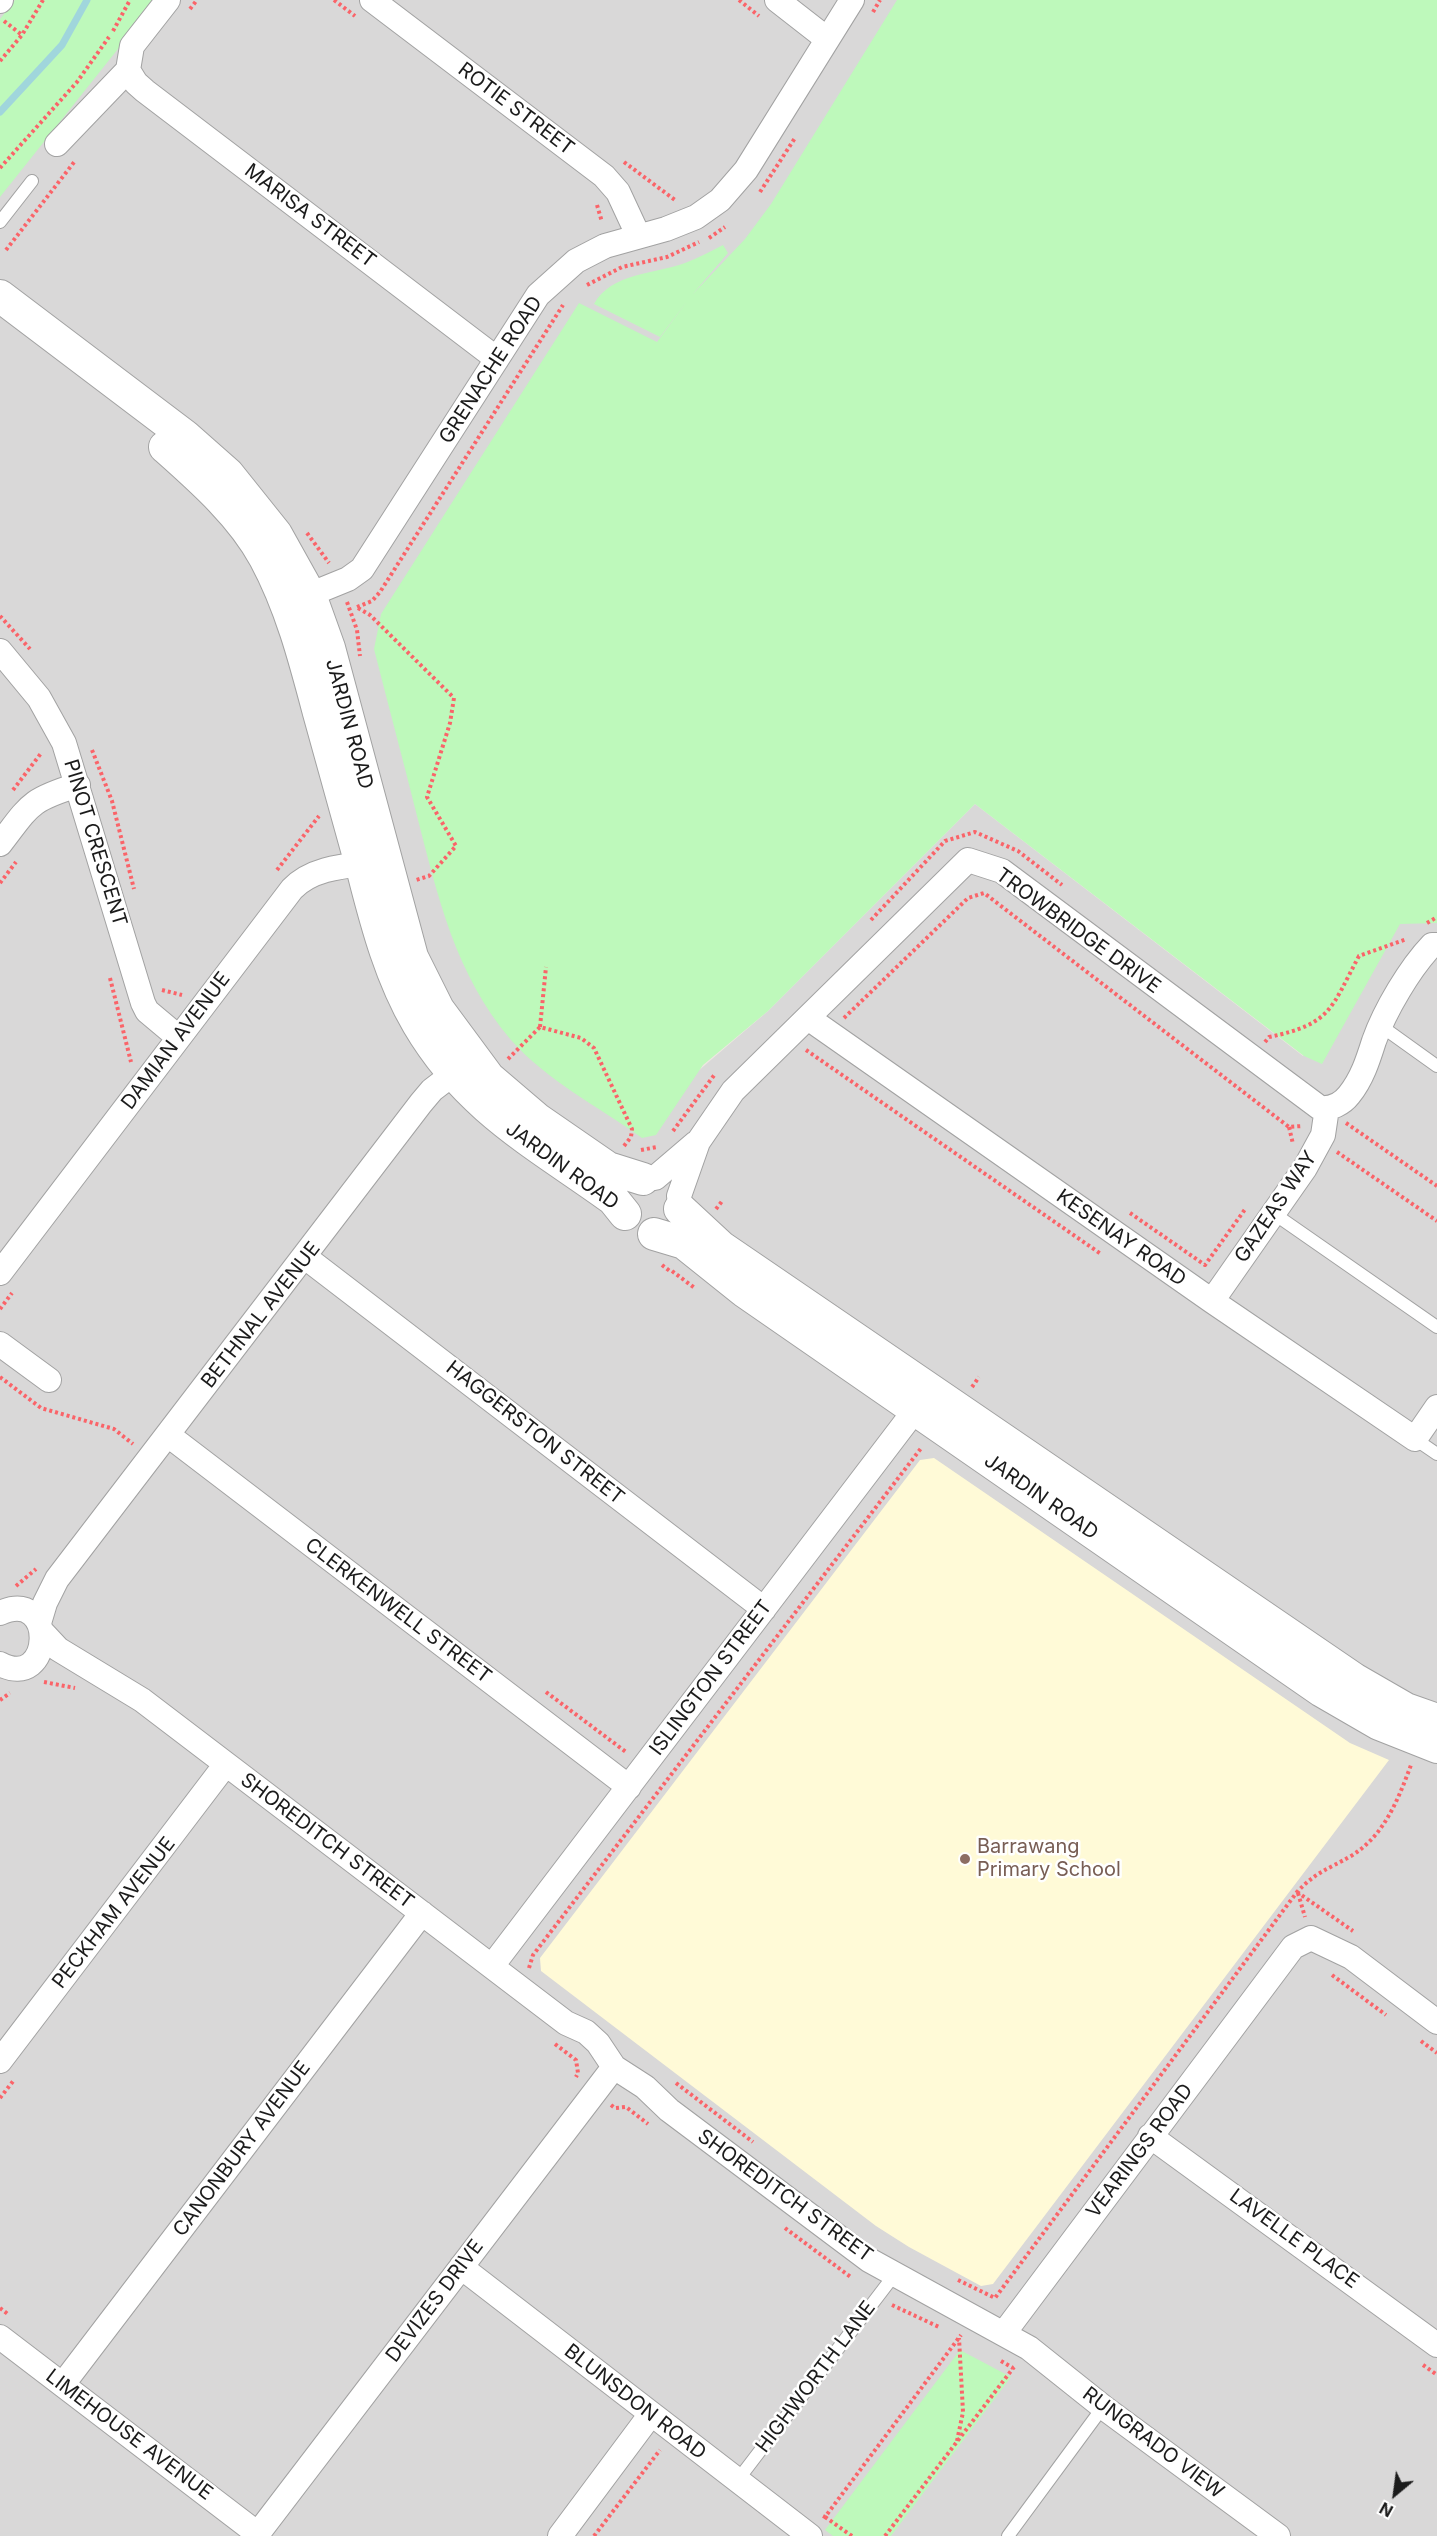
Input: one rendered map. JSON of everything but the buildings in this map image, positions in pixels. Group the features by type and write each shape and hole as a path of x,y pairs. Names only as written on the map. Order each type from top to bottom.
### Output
{"street":[{"path":"57,144 128,70 132,46 168,0"},
{"name":"ROTIE STREET","path":"372,0 604,176 618,192 638,235"},
{"path":"777,0 827,39"},
{"name":"GRENACHE ROAD","path":"298,599 362,569 371,558 538,295 576,261 605,246 638,235 666,230 696,217 720,200 746,170 852,0"},
{"name":"MARISA STREET","path":"128,70 136,83 146,91 497,359"},
{"name":"JARDIN ROAD","path":"0,296 184,436 228,474 276,534 298,599 305,660 373,862 397,983 419,1025 464,1066 497,1118 613,1199 625,1214"},
{"name":"JARDIN ROAD","path":"0,323 158,442 195,474 232,513 298,599"},
{"name":"PINOT CRESCENT","path":"0,651 39,698 64,742 143,1003 147,1011 178,1037"},
{"path":"10,850 30,805 42,796 78,786"},
{"name":"TROWBRIDGE DRIVE","path":"662,1174 698,1142 733,1092 968,860 1002,871 1259,1050 1311,1103 1324,1124"},
{"name":"DAMIAN AVENUE","path":"0,1273 297,884 321,871 373,862"},
{"path":"1324,1124 1348,1097 1360,1077 1381,1026 1417,960 1432,945 1432,935"},
{"name":"KESENAY ROAD","path":"808,1018 836,1025 1212,1301 1415,1439"},
{"name":"JARDIN ROAD","path":"464,1066 489,1078 537,1119 608,1168 662,1174 721,1247 922,1401 1322,1691 1379,1724 1431,1736"},
{"name":"BETHNAL AVENUE","path":"15,1674 41,1650 41,1628 45,1603 57,1579 421,1103 464,1066"},
{"name":"GAZEAS WAY","path":"1212,1301 1305,1168 1324,1124"},
{"name":"TROWBRIDGE DRIVE","path":"662,1174 698,1142"},
{"path":"662,1174 674,1223 662,1232 654,1234 636,1229 625,1214 625,1197 636,1183 662,1174"},
{"name":"JARDIN ROAD","path":"654,1234 684,1243 744,1291 922,1401"},
{"name":"HAGGERSTON STREET","path":"305,1257 764,1609"},
{"path":"0,1344 49,1380"},
{"name":"ISLINGTON STREET","path":"492,1966 922,1401"},
{"path":"1415,1439 1437,1407"},
{"name":"CLERKENWELL STREET","path":"168,1435 629,1787"},
{"name":"BETHNAL AVENUE","path":"4,1612 33,1598 57,1579"},
{"name":"SHOREDITCH STREET","path":"4,1612 26,1612 58,1648 142,1700 492,1966 557,2031 586,2032 598,2043 604,2080 837,2238 895,2274 1029,2348"},
{"name":"SHOREDITCH STREET","path":"15,1674 45,1662 84,1666"},
{"name":"PECKHAM AVENUE","path":"0,2061 226,1764"},
{"name":"CANONBURY AVENUE","path":"63,2384 422,1913"},
{"name":"VEARINGS ROAD","path":"1004,2333 1293,1947 1311,1938 1351,1957 1437,2022"},
{"name":"DEVIZES DRIVE","path":"257,2535 604,2080"},
{"name":"LAVELLE PLACE","path":"1150,2136 1437,2345"},
{"name":"BLUNSDON ROAD","path":"461,2267 810,2536"},
{"name":"LIMEHOUSE AVENUE","path":"0,2337 257,2535"},
{"name":"RUNGRADO VIEW","path":"1029,2348 1103,2407 1278,2536"},
{"path":"560,2536 651,2414"}],"lane":[{"path":"0,222 32,181"},
{"path":"1381,1026 1437,1066"},
{"path":"1273,1213 1437,1327"},
{"name":"KESENAY ROAD","path":"1415,1439 1437,1454"},
{"name":"HIGHWORTH LANE","path":"737,2481 895,2274"},
{"path":"1008,2536 1103,2407"}],"path":[{"path":"0,61 22,35 43,0"},
{"path":"0,168 102,51 130,0"},
{"path":"871,15 880,0"},
{"path":"0,19 22,35"},
{"path":"758,193 766,185 798,134"},
{"path":"674,201 683,196"},
{"path":"582,289 622,267 667,257 717,234 726,226"},
{"path":"429,876 456,846 427,797 450,723 454,698 370,615 357,607 372,601 380,592 565,302"},
{"path":"300,527 325,555 338,582 357,630 360,662"},
{"path":"7,798 42,752"},
{"path":"864,928 945,841 975,832 1018,851 1065,887"},
{"path":"0,883 10,850"},
{"path":"800,1060 968,898 984,893 1289,1127 1293,1145"},
{"path":"1432,935 1437,917"},
{"path":"1259,1050 1269,1037 1299,1031 1321,1019 1335,1004 1359,956 1408,939 1417,932"},
{"path":"504,1063 540,1027 546,967"},
{"path":"836,1025 855,1024"},
{"path":"540,1027 581,1038 594,1048 632,1129 631,1137 621,1150 630,1152"},
{"path":"1259,1036 1259,1050"},
{"path":"789,1037 1101,1254"},
{"path":"662,1174 718,1071"},
{"path":"1289,1127 1324,1124 1437,1186"},
{"path":"1324,1124 1437,1221"},
{"path":"1127,1211 1205,1265 1252,1200"},
{"path":"0,1377 41,1408 114,1430 150,1458"},
{"path":"538,1976 529,1969 533,1955 922,1447"},
{"path":"0,1700 15,1674 67,1684 77,1689"},
{"path":"952,2278 995,2298 1297,1892 1313,1875 1353,1855 1376,1835 1394,1808 1431,1736"},
{"path":"1325,1970 1392,2019"},
{"path":"557,2031 576,2060 578,2073 576,2078 604,2080 615,2108 626,2107 661,2119"},
{"path":"1411,2034 1437,2053"},
{"path":"670,2078 755,2143"},
{"path":"776,2222 842,2272 878,2295 942,2328"},
{"path":"889,2305 896,2304"},
{"path":"816,2510 825,2517 973,2317"},
{"path":"951,2332 968,2342"},
{"path":"957,2441 963,2412 959,2337"},
{"path":"885,2536 1029,2348"},
{"path":"995,2358 1013,2368"},
{"path":"594,2536 660,2450"}],"shaded area":[{"path":"0,0 1116,0 697,1072 768,1011 975,804 1303,1056 1437,859 1437,2536 0,2536"},
{"name":"Barrawang Primary School","path":"934,1458 1350,1743 1389,1760 993,2284 981,2286 909,2247 876,2226 541,1971 540,1958 920,1460"}],"green space":[{"path":"15,0 157,0 0,197 0,19"},
{"path":"897,0 1437,0 1437,923 1400,924 1322,1064 1304,1056 975,804 768,1011 703,1065 656,1135 642,1138 556,1080 525,1054 492,1015 462,961 441,905 374,649 381,614 579,303 657,342 688,300 660,337 594,304 611,286 622,280 685,263 723,245 728,253 692,295 745,239 771,204"},
{"path":"960,2350 1011,2377 891,2536 833,2536 825,2530"}],"waterway":[{"path":"0,112 62,45 87,0"}],"place":[{"name":"Barrawang Primary School","path":"965,1859"}]}
